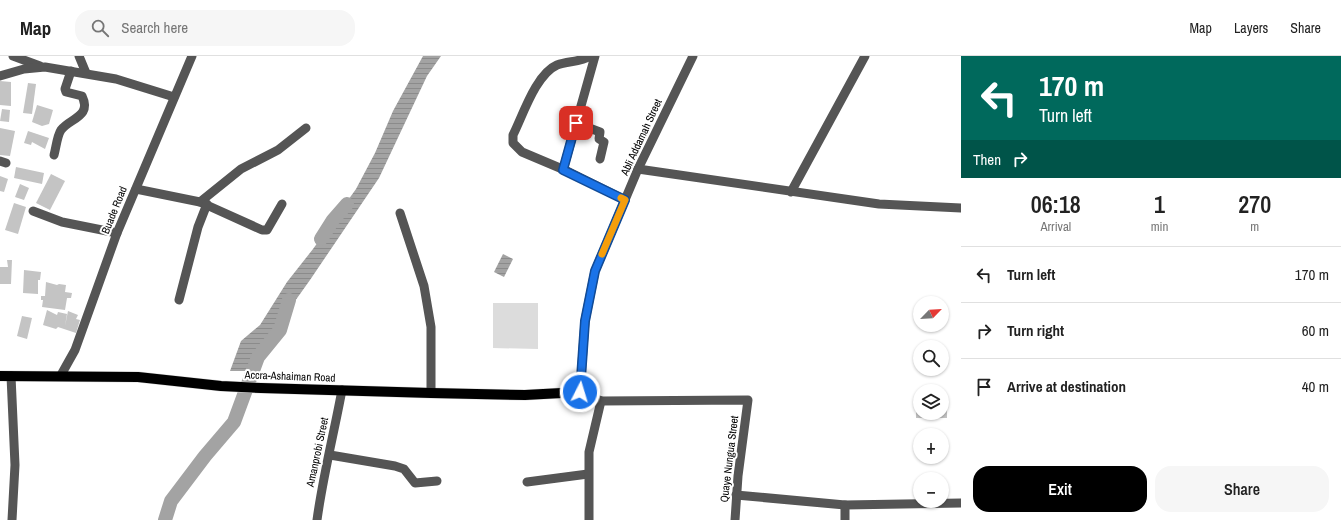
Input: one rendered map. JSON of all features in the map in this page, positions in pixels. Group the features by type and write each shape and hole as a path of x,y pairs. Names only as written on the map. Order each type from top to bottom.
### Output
{"main road":[{"name":"Accra-Ashaiman Road","path":"0,376 62,375 138,377 221,386 431,394 525,395 580,392"}],"street":[{"path":"13,56 45,68"},
{"path":"79,56 86,73"},
{"name":"Buade Road","path":"62,375 75,350 117,233 192,56"},
{"path":"590,56 557,65 546,73 538,84 513,135 513,143 522,152 625,200"},
{"path":"563,170 595,56"},
{"name":"Abli Addamah Street","path":"580,392 585,321 595,271 638,168 693,56"},
{"path":"791,192 865,56"},
{"path":"0,76 24,69 45,68 86,73 116,79 174,96"},
{"path":"54,155 61,130 81,116 84,107 85,101 82,96 66,92 65,89 71,71"},
{"path":"576,123 600,132 599,139 604,142 600,159"},
{"path":"179,300 203,203 232,175 278,150 306,128"},
{"path":"638,168 879,204 961,208"},
{"path":"136,189 203,203 262,230 267,230 282,204"},
{"path":"33,211 62,222 117,233"},
{"path":"400,213 424,286 431,327 431,394"},
{"path":"12,376 16,465 12,520"},
{"name":"Amanprobi Street","path":"317,520 322,484 330,455 342,390"},
{"path":"580,392 601,401 589,452 589,520"},
{"name":"Quaye Nungua Street","path":"601,401 748,400 736,495 735,520"},
{"path":"330,455 395,466 404,469 414,483 437,481"},
{"path":"527,482 588,474"},
{"path":"736,495 845,505 961,503"},
{"path":"845,505 845,520"}],"shaded area":[{"path":"423,56 441,56 427,76 379,178 310,280 245,371 230,371 241,341 260,325 287,282 313,249 356,189 375,153 393,111"},
{"path":"503,254 513,259 504,277 494,272"},
{"path":"493,303 538,303 538,349 493,348"}],"building":[{"path":"0,81 11,82 11,106 0,105"},
{"path":"28,83 36,84 32,114 23,113"},
{"path":"37,105 53,110 49,124 42,126 32,122"},
{"path":"2,109 10,110 9,122 0,121"},
{"path":"0,128 15,131 10,156 0,155"},
{"path":"28,131 49,138 45,149 32,142 31,145 24,143"},
{"path":"16,167 44,173 42,184 14,178"},
{"path":"51,174 65,181 50,210 36,203"},
{"path":"0,176 8,179 4,192 0,191"},
{"path":"20,184 29,188 24,200 15,197"},
{"path":"14,203 26,207 18,234 5,230"},
{"path":"7,260 12,260 11,284 0,284 0,267 8,267"},
{"path":"24,270 41,272 40,280 38,280 38,294 23,293"},
{"path":"46,282 57,285 66,285 65,292 72,293 71,298 67,298 65,310 42,307 43,300 41,300 41,296 45,296"},
{"path":"47,310 57,315 58,312 67,314 65,326 68,311 78,315 76,319 80,320 76,333 58,327 56,329 43,325"},
{"path":"22,316 32,318 27,339 17,336"}],"waterway":[{"path":"321,239 333,220 347,204"},
{"path":"165,520 171,501 205,456 234,422 258,357 280,330 289,300"}],"slow traffic":[{"path":"602,254 625,200 621,198"}],"route":[{"path":"576,123 563,170 625,200 595,271 585,321 580,392"}]}
